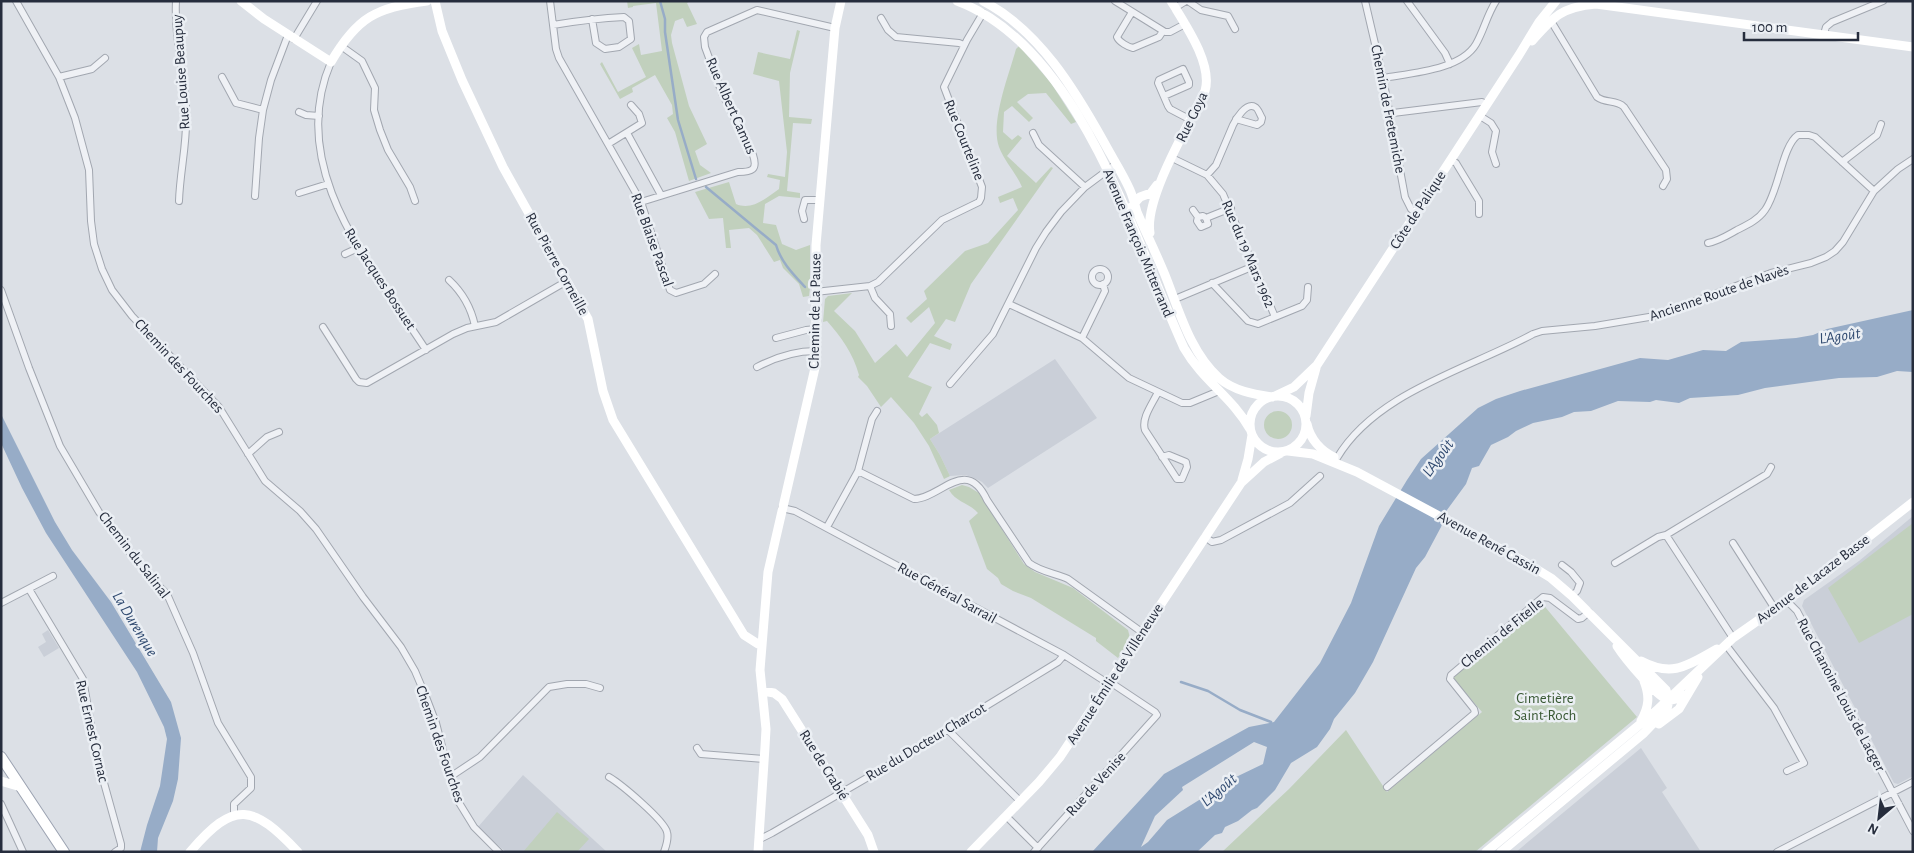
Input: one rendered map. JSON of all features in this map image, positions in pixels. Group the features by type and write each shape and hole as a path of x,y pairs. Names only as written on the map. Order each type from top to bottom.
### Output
{"main road":[{"path":"2,764 21,787 64,852"}],"street":[{"name":"Chemin des Fourches","path":"16,1 59,77 75,118 87,160 96,253 106,279 126,309 219,407 230,421 248,454 269,486 300,511 316,529 405,653 415,671 436,723 458,801 470,822 499,852"},
{"name":"Rue Louise Beaupuy","path":"176,1 177,34 184,81 187,127 179,201"},
{"path":"241,1 291,37 331,62"},
{"path":"255,196 259,138 263,110 271,80 291,37 316,1"},
{"name":"Rue Jacques Bossuet","path":"426,350 358,248 339,213 328,184 321,146 319,116 324,81 331,62 341,46 363,21 379,12 403,4 428,1"},
{"name":"Rue Pierre Corneille","path":"435,1 442,31 478,115 503,167 588,319 603,391 613,420 744,635 758,644 762,644"},
{"name":"Rue Blaise Pascal","path":"550,1 556,49 641,202 671,292 676,293 704,284 715,274"},
{"name":"Avenue François Mitterrand","path":"957,1 983,13 999,24 1017,40 1054,80 1108,170 1133,207 1152,243 1194,345 1204,362 1228,385 1239,390 1273,396"},
{"name":"Avenue François Mitterrand","path":"983,1 1024,31 1052,61 1079,99 1135,196 1133,207 1184,348 1198,370 1236,408 1251,432"},
{"path":"1115,1 1163,31 1170,32 1184,24"},
{"path":"1173,4 1187,1 1201,10 1228,16 1235,29"},
{"name":"Chemin de Fretemiche","path":"1365,1 1383,78 1405,197 1413,211"},
{"path":"1407,1 1445,53 1450,64"},
{"path":"1383,78 1433,69 1460,59 1476,43 1496,1"},
{"path":"1520,55 1529,37 1556,1"},
{"path":"1570,1 1578,5 1587,3 1605,5 1913,47"},
{"path":"1620,1 1640,10"},
{"path":"1824,34 1826,27 1832,22 1883,1"},
{"name":"Chemin de La Pause","path":"758,852 766,729 762,691 762,644 768,572 808,402 816,351 816,245 840,2"},
{"path":"1520,55 1562,11 1587,3"},
{"name":"Rue Goya","path":"1152,243 1149,228 1151,209 1162,178 1205,91 1207,76 1203,62 1173,4"},
{"name":"Rue Albert Camus","path":"641,202 738,172 752,170 756,164 722,94 705,47 704,37 707,32 757,10 836,28"},
{"path":"1132,12 1117,38 1119,41 1133,48 1158,37 1163,31"},
{"name":"Rue Courteline","path":"870,286 878,282 942,220 975,205 982,198 982,187 944,90 945,83 964,45 983,13"},
{"path":"553,25 592,19 626,18 629,22 631,39 619,47 604,49 596,43 592,19"},
{"path":"881,18 888,30 896,37 964,45"},
{"path":"1551,21 1597,98 1606,102 1619,103 1630,115 1666,170 1667,179 1663,186"},
{"path":"341,46 362,61 375,88 374,110 380,130 388,150 410,187 415,201"},
{"name":"Côte de Palique","path":"1273,396 1294,387 1317,365 1413,211 1451,160 1480,116 1484,103 1520,55"},
{"path":"59,77 92,69 105,58"},
{"path":"1164,96 1188,85 1189,82 1183,69 1158,81 1164,96 1171,110 1191,120"},
{"path":"222,77 236,103 263,110"},
{"path":"1390,116 1394,112 1484,103"},
{"path":"608,144 642,123 639,114 631,105"},
{"path":"300,112 306,115 319,116"},
{"path":"1480,116 1491,123 1496,131 1492,152 1496,164"},
{"path":"1207,176 1216,165 1236,119"},
{"path":"1842,162 1877,135 1881,124"},
{"name":"Rue Blaise Pascal","path":"627,133 661,195"},
{"path":"1033,133 1039,145 1085,187"},
{"path":"1708,243 1719,240 1751,223 1762,214 1774,193 1790,146 1798,135 1815,137 1874,191"},
{"name":"Rue du 19 Mars 1962","path":"1172,158 1207,176 1223,194 1275,318"},
{"name":"Ancienne Route de Navès","path":"1337,458 1362,427 1399,400 1542,330 1595,326 1655,316 1771,273 1811,263 1830,254 1839,247 1874,191 1898,169 1913,159"},
{"path":"1451,160 1456,163 1479,201 1479,214"},
{"path":"950,384 989,340 1036,248 1061,212 1085,187 1116,164"},
{"name":"Rue Goya","path":"1133,207 1151,193 1162,178"},
{"path":"299,193 328,184"},
{"path":"804,219 802,211 804,200 820,200"},
{"path":"1133,207 1143,212 1151,209"},
{"path":"1193,210 1198,217 1203,216 1206,218 1230,208"},
{"path":"345,254 358,248"},
{"path":"1175,299 1254,266"},
{"path":"449,280 459,289 472,311 475,326"},
{"path":"323,327 356,379 363,383 371,382 454,334 475,326 496,322 567,281"},
{"path":"1212,283 1252,323 1261,324 1305,303 1308,287"},
{"path":"1082,338 1105,292 1103,284"},
{"path":"815,292 870,286 875,298 890,314 891,326"},
{"name":"Chemin du Salinal","path":"1,290 60,446 99,512 145,572 167,594 193,654 218,723 252,777 251,788 234,804 234,816"},
{"path":"1009,304 1082,338 1129,378 1186,404 1219,391"},
{"path":"776,338 816,329"},
{"path":"757,367 798,353 816,351"},
{"name":"Côte de Palique","path":"1306,420 1309,393 1317,365"},
{"path":"1158,392 1144,426 1162,457"},
{"path":"1273,396 1290,399 1302,409 1306,420 1306,430 1300,443 1284,452 1272,452 1263,449 1256,442 1251,432 1252,412 1264,400 1273,396"},
{"path":"827,527 858,471 872,419 877,411"},
{"name":"Avenue René Cassin","path":"1306,420 1308,430 1326,453 1551,578 1589,612 1607,632"},
{"path":"248,454 267,437 279,432"},
{"name":"Avenue Émilie de Villeneuve","path":"1241,483 1248,459 1251,432"},
{"name":"Avenue René Cassin","path":"1284,452 1313,454 1358,472"},
{"name":"Avenue Émilie de Villeneuve","path":"971,852 1020,802 1060,757 1241,483 1264,462 1284,452"},
{"path":"1615,563 1658,536 1666,534 1767,474 1772,467"},
{"path":"858,471 914,498 921,498 954,481 964,480 974,483 982,490 1025,559 1034,566 1052,574 1058,574 1077,584 1143,633"},
{"path":"1205,537 1212,542 1221,540 1290,503 1320,476"},
{"name":"Avenue de Lacaze Basse","path":"1726,644 1787,601 1913,502"},
{"name":"Rue Général Sarrail","path":"782,508 795,511 827,527 1064,654 1155,712 1157,716"},
{"path":"1900,514 1913,510"},
{"path":"1666,534 1733,638"},
{"path":"1733,543 1776,609"},
{"path":"1562,565 1580,583 1577,591 1572,596"},
{"path":"1,603 53,576"},
{"name":"Rue Ernest Cornac","path":"29,588 83,680 96,754 121,844 121,848 116,852"},
{"name":"Chemin de Fitelle","path":"1387,787 1475,713 1474,708 1450,679 1451,675 1543,597 1550,598 1578,619 1589,612"},
{"name":"Rue Chanoine Louis de Lacger","path":"1787,601 1797,610 1913,831"},
{"path":"1486,852 1510,838 1644,733 1666,712 1669,700 1666,690 1607,632"},
{"path":"1607,632 1624,657 1660,696 1669,700 1688,694"},
{"path":"1633,656 1660,669 1675,670 1683,668 1726,644"},
{"path":"1501,852 1510,838 1669,700 1726,644"},
{"path":"1726,644 1774,708 1804,763 1788,772"},
{"name":"Rue du Docteur Charcot","path":"759,837 762,838 772,833 841,793 1058,662 1064,654"},
{"path":"1644,733 1674,714 1703,668"},
{"path":"1638,725 1646,711 1648,702 1648,693 1641,675"},
{"path":"450,778 480,757 548,687 586,684 600,688"},
{"name":"Rue de Crabié","path":"762,691 774,693 782,699 868,835 874,852"},
{"name":"Rue de Venise","path":"1036,850 1157,716"},
{"path":"947,729 1020,802"},
{"path":"696,748 701,754 764,759"},
{"path":"609,777 662,824 668,838 664,852"},
{"path":"1,781 21,787"},
{"path":"1777,852 1913,782"},
{"path":"1,804 23,852"},
{"path":"190,852 214,829 234,816 247,813 273,827 298,852"},
{"path":"1006,816 1036,850"}],"shaded area":[{"path":"1055,359 1097,418 988,488 982,482 972,477 965,475 950,476 930,439"},
{"path":"1913,516 1913,776 1898,784 1894,783 1802,606 1804,600 1859,561"},
{"path":"48,630 59,648 44,657 38,647 46,642 42,634"},
{"path":"1641,748 1667,788 1662,792 1701,852 1516,852"},
{"path":"523,775 607,852 506,852 486,835 478,827"}],"green space":[{"path":"627,1 690,1 687,3 697,24 687,27 683,18 675,21 671,35 689,106 707,144 695,151 700,165 711,173 689,181 675,132 667,118 673,114 672,105 655,75 632,88 633,92 620,99 600,64 602,62 618,92 646,77 632,48 639,44 641,55 662,51 656,3 628,8"},
{"path":"797,30 800,31 790,73 789,117 812,119 811,124 793,123 787,191 800,193 800,198 779,196 765,204 763,223 776,225 782,244 796,250 810,245 809,296 803,297 799,284 783,268 780,260 774,262 757,235 749,228 729,230 731,248 726,248 723,218 709,219 695,192 729,182 736,204 748,206 759,203 779,189 780,180 767,177 768,174 785,177 787,152 779,81 753,74 758,52 790,59"},
{"path":"1019,46 1051,83 1076,122 1071,124 1046,93 1028,94 1017,102 1033,118 1029,122 1012,106 1004,112 1003,132 1012,140 1018,135 1022,138 1007,156 1036,183 1051,167 1053,168 971,284 955,322 946,319 934,336 952,344 950,350 930,343 908,377 932,387 919,414 922,417 927,413 937,425 939,433 930,439 950,476 944,479 929,446 914,423 891,397 881,407 867,386 858,377 856,367 846,346 827,321 823,322 825,299 828,296 852,293 834,311 855,331 875,363 896,344 907,357 935,323 929,307 911,323 906,318 927,299 924,291 965,251 988,243 1018,210 1013,198 1000,203 998,197 1022,187 999,147 997,125 1005,85 1016,49"},
{"path":"1278,411 1288,415 1292,425 1288,435 1278,439 1268,435 1264,425 1268,415"},
{"path":"962,485 979,493 1024,564 1035,572 1073,588 1128,630 1130,638 1118,658 1096,641 1096,638 1031,598 1001,584 998,578 987,569 969,521 978,513 956,498 949,490"},
{"path":"1913,523 1913,614 1859,643 1828,588"},
{"name":"Cimetière Saint-Roch","path":"1541,602 1637,717 1475,852 1222,852 1289,789 1346,730 1387,792 1482,712 1452,677"},
{"path":"557,812 589,839 577,852 523,852"}],"water":[{"name":"L'Agoût","path":"1913,310 1913,372 1897,371 1877,377 1839,378 1765,388 1738,395 1690,398 1679,403 1656,400 1650,402 1618,401 1591,411 1574,412 1562,417 1533,423 1491,445 1479,466 1472,468 1466,484 1447,510 1441,527 1425,557 1416,568 1373,662 1355,693 1334,719 1330,729 1317,747 1291,763 1275,790 1257,808 1225,827 1222,833 1215,835 1197,852 1092,852 1164,774 1249,727 1274,722 1320,663 1351,603 1379,526 1407,480 1421,459 1478,408 1496,399 1520,391 1640,358 1668,360 1703,350 1726,351 1741,342 1796,338 1813,335 1827,329","holes":["1254,742 1267,747 1263,764 1236,777 1167,820 1148,842 1141,847 1155,816 1183,790 1182,787"]},
{"path":"1,414 55,522 72,550 111,602 171,702 181,738 178,779 173,801 158,838 157,852 140,852 160,786 167,739 164,727 137,672 46,533 22,488 1,443"}],"waterway":[{"path":"660,1 665,19 665,32 678,120 696,179"},
{"path":"706,187 776,245 784,262 805,287"},
{"path":"1181,682 1208,691 1240,710 1271,722"}],"water label":[{"name":"La Durenque","path":"135,624"}]}
